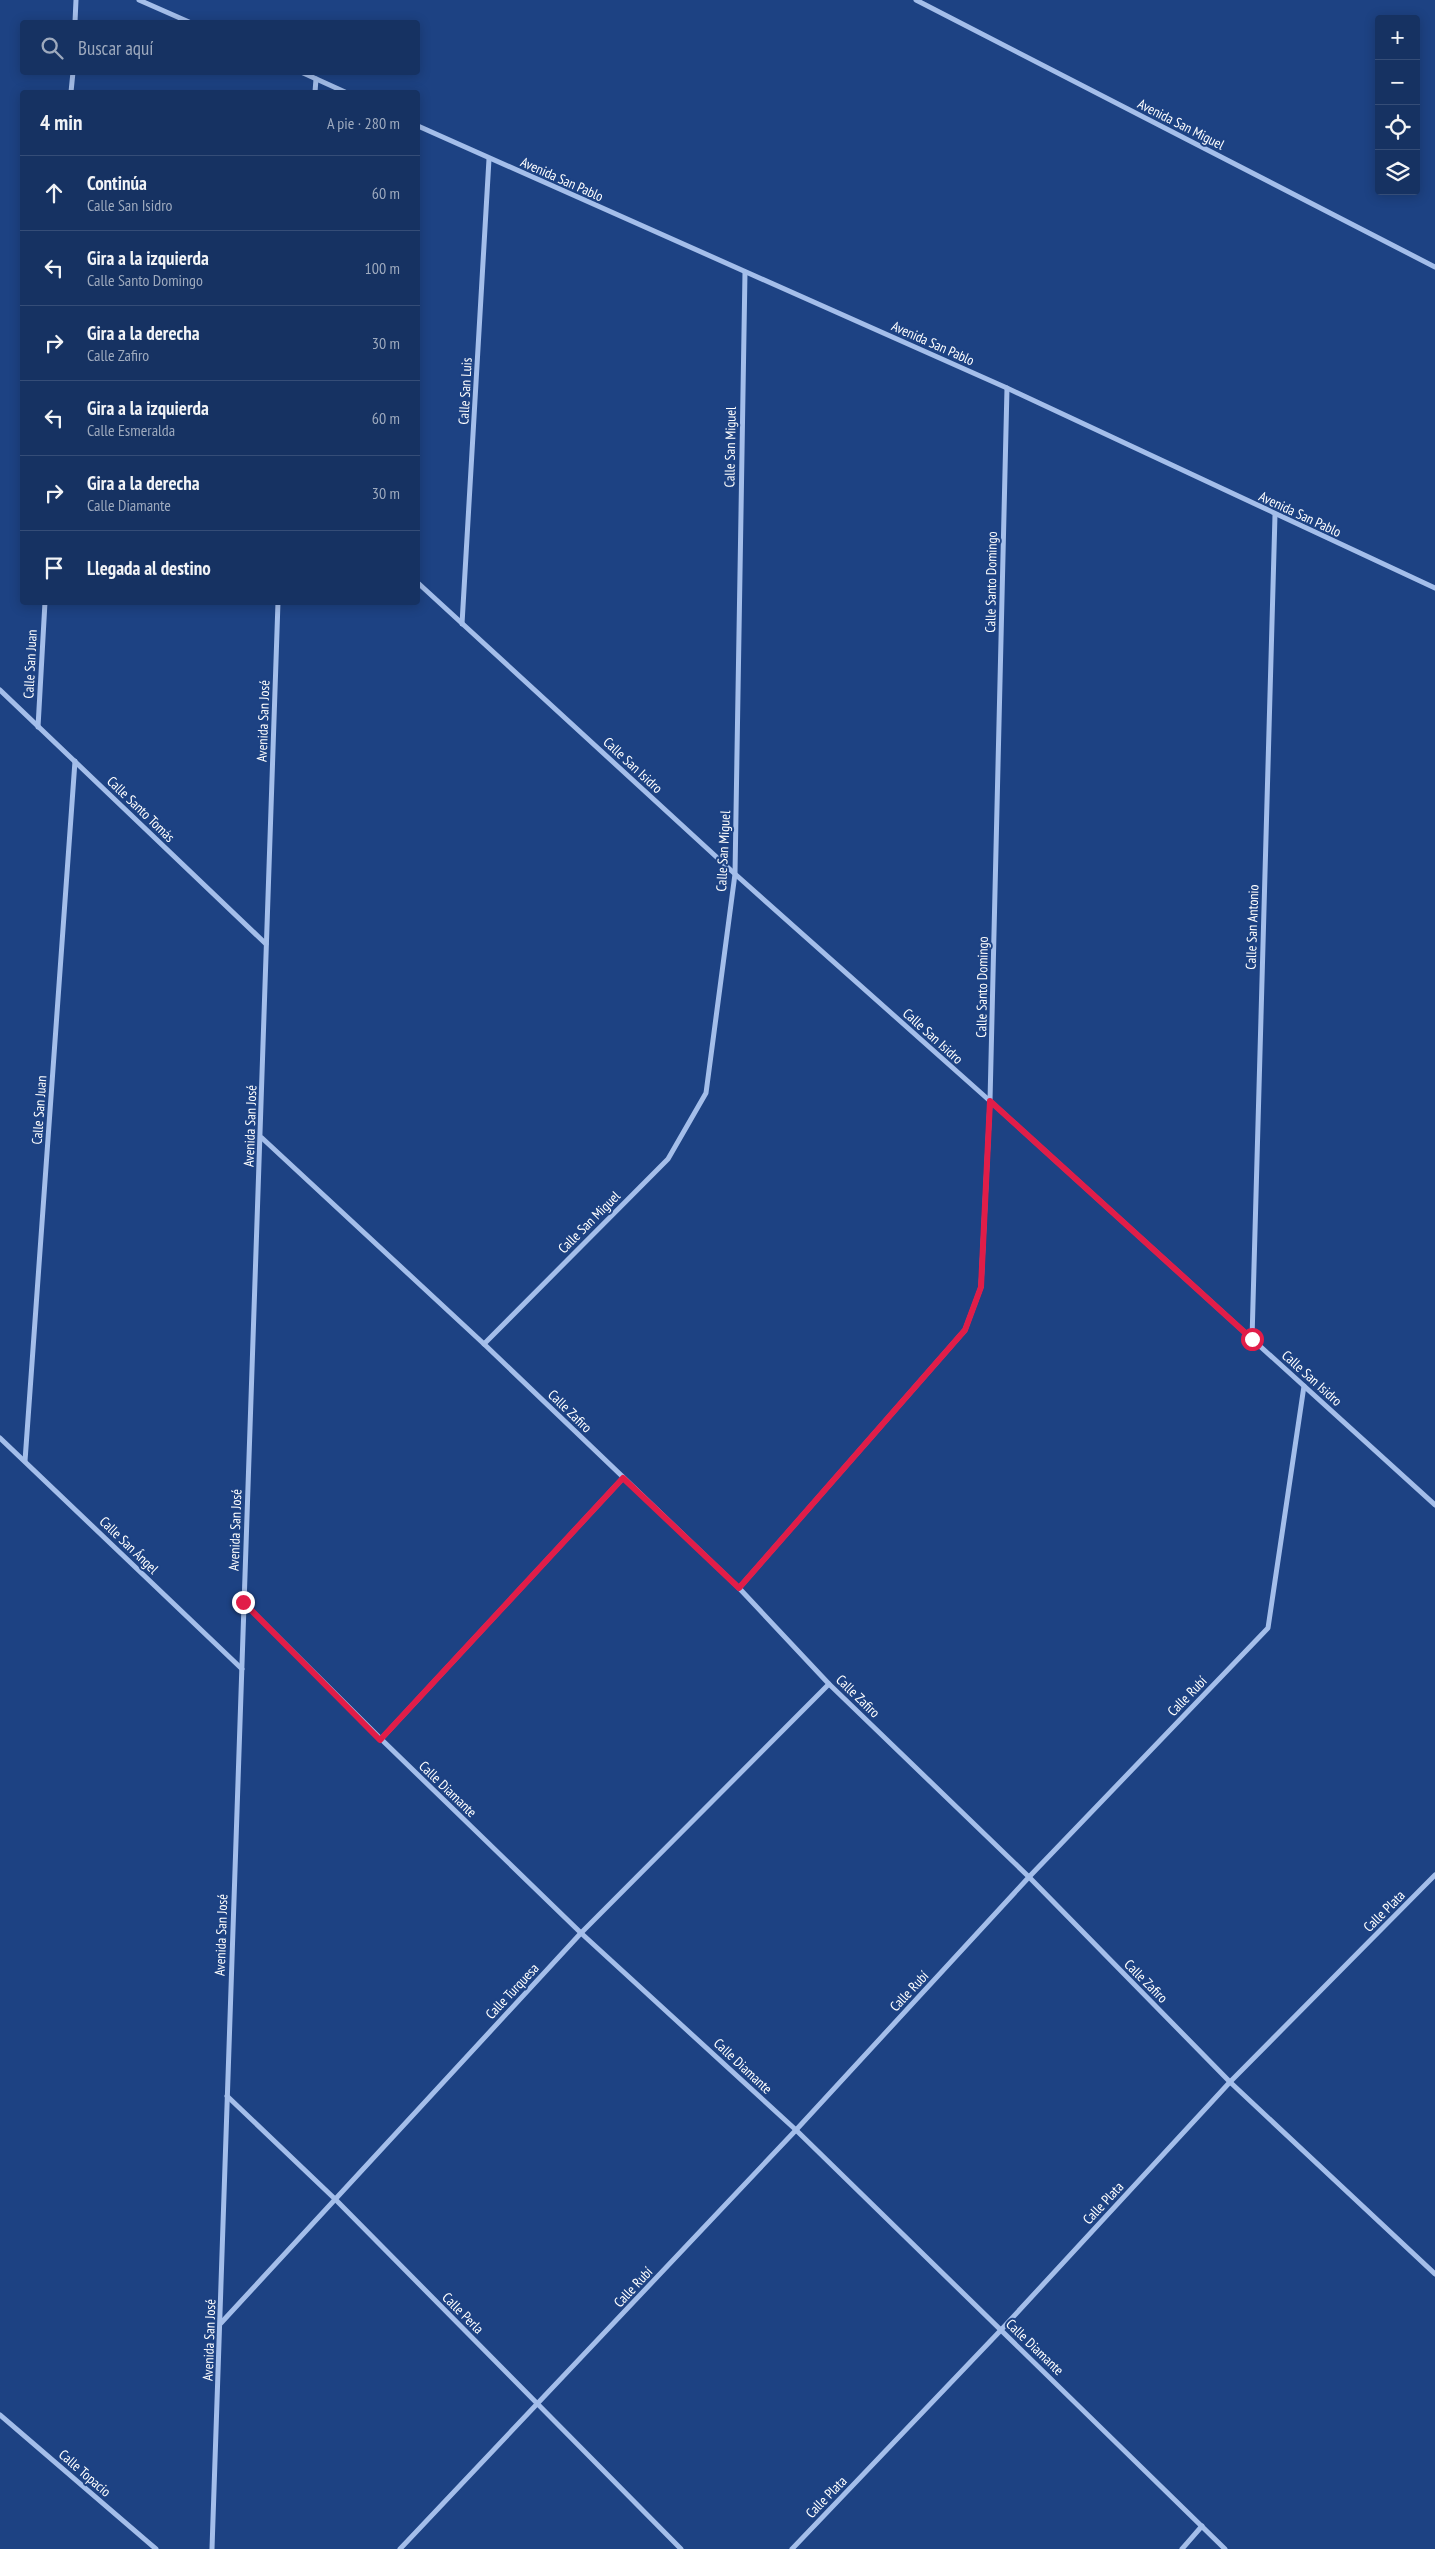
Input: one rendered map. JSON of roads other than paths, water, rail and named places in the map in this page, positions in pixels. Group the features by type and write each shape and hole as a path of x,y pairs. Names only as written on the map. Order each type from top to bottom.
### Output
{"street":[{"path":"75,20 76,0"},
{"path":"138,0 184,20"},
{"name":"Avenida San Miguel","path":"916,0 1435,267"},
{"path":"72,75 72,90"},
{"path":"307,75 341,90"},
{"path":"314,90 316,79"},
{"name":"Avenida San Pablo","path":"420,127 1007,388 1275,515 1435,588"},
{"name":"Calle San Luis","path":"462,624 489,159"},
{"name":"Calle San Miguel","path":"484,1344 668,1159 706,1093 735,874 744,272"},
{"name":"Calle Santo Domingo","path":"739,1588 965,1330 981,1287 990,1101 1007,388"},
{"name":"Calle San Antonio","path":"1252,1339 1275,515"},
{"name":"Calle San Isidro","path":"420,585 735,874 990,1101 1435,1505"},
{"name":"Calle San Juan","path":"38,727 45,605"},
{"name":"Avenida San José","path":"212,2549 221,2323 243,1602 262,1138 266,944 278,605"},
{"name":"Calle Santo Tomás","path":"0,690 266,944"},
{"name":"Calle San Juan","path":"25,1461 74,761"},
{"name":"Calle Zafiro","path":"262,1138 484,1344 739,1588 830,1684 1029,1877 1230,2082 1435,2274"},
{"name":"Calle Rubí","path":"400,2549 796,2130 1029,1877 1268,1628 1304,1386"},
{"name":"Calle San Ángel","path":"0,1438 242,1669"},
{"path":"380,1740 623,1478"},
{"name":"Calle Diamante","path":"243,1602 380,1740 581,1932 796,2130 1225,2549"},
{"name":"Calle Turquesa","path":"221,2323 581,1932 830,1684"},
{"name":"Calle Plata","path":"792,2549 1001,2330 1230,2082 1435,1875"},
{"name":"Calle Perla","path":"227,2096 335,2199 680,2549"},
{"name":"Calle Topacio","path":"0,2415 156,2549"},
{"path":"1182,2549 1202,2526"}]}
